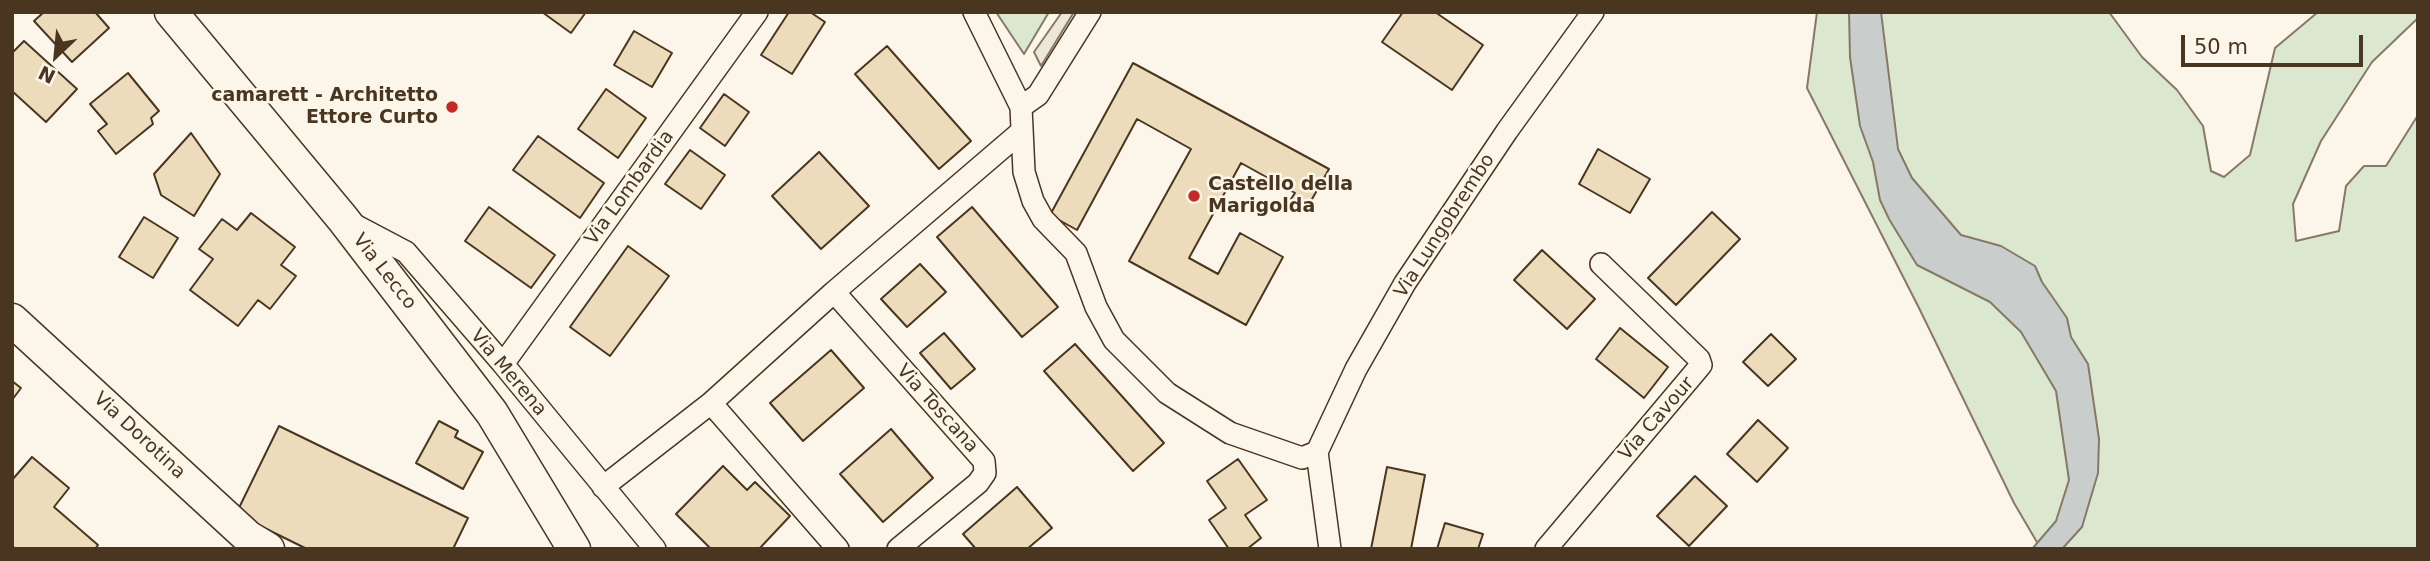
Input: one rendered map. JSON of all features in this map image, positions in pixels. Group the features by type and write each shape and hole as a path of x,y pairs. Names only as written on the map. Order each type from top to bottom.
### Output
{"main road":[{"name":"Via Lecco","path":"171,12 343,219 492,413 574,549"},
{"name":"Via Dorotina","path":"12,320 248,537 268,549"}],"street":[{"name":"Via Lombardia","path":"503,364 757,12"},
{"path":"974,12 1021,107 1024,172 1033,201 1043,219 1076,253 1096,307 1114,340 1140,369 1167,393 1230,433 1302,457 1317,452 1330,549"},
{"path":"1021,107 1038,95 1090,12"},
{"name":"Via Lungobrembo","path":"1317,452 1356,369 1405,283 1507,131 1593,12"},
{"path":"603,487 711,403 834,292 1022,131"},
{"name":"Via Merena","path":"343,219 405,252 503,364 655,549"},
{"name":"Via Cavour","path":"1546,549 1701,365 1699,359 1601,264"},
{"name":"Via Toscana","path":"834,292 984,461 985,472 978,483 898,549"},
{"path":"711,403 838,549"}],"green space":[{"path":"996,12 1049,12 1024,54"},
{"path":"1817,12 2109,12 2142,57 2177,90 2203,126 2211,171 2224,177 2250,155 2275,48 2318,12 2418,12 2418,18 2372,62 2321,141 2293,204 2296,241 2339,231 2346,186 2364,166 2386,166 2418,115 2418,549 2041,549 2014,503 1807,88"}],"shaded area":[{"path":"1062,12 1074,12 1041,66 1034,52"},
{"path":"1849,12 1881,12 1898,149 1912,178 1961,235 2001,246 2035,266 2042,282 2067,318 2071,337 2088,364 2099,439 2098,473 2082,527 2062,549 2032,549 2056,521 2069,480 2056,391 2021,332 1990,302 1917,265 1889,219 1880,200 1873,162 1860,126 1850,57"}],"building":[{"path":"44,12 95,12 109,28 72,62 34,21"},
{"path":"542,12 586,12 571,33"},
{"path":"789,12 810,12 825,22 792,74 761,55"},
{"path":"1403,12 1435,12 1483,45 1452,90 1382,42"},
{"path":"634,31 672,53 652,87 614,65"},
{"path":"24,41 77,89 46,122 12,91 12,53"},
{"path":"887,46 971,141 939,169 855,74"},
{"name":"Castello della Marigolda","path":"1133,63 1329,169 1307,208 1291,199 1295,193 1241,163 1189,258 1218,274 1240,233 1283,257 1246,325 1129,261 1191,149 1137,119 1077,230 1050,215"},
{"path":"128,73 159,111 151,118 153,124 116,154 98,131 107,124 90,104"},
{"path":"606,89 646,118 618,158 578,129"},
{"path":"724,94 749,112 725,146 700,128"},
{"path":"191,133 220,174 194,216 161,195 154,174"},
{"path":"538,136 604,183 580,218 513,170"},
{"path":"1598,149 1650,179 1630,213 1579,184"},
{"path":"690,150 725,175 701,209 665,184"},
{"path":"819,152 869,206 821,249 772,196"},
{"path":"489,207 555,255 531,288 465,241"},
{"path":"972,207 1058,307 1022,337 937,237"},
{"path":"1712,212 1740,239 1676,305 1648,278"},
{"path":"251,213 295,247 281,265 296,276 270,309 258,300 238,326 190,290 213,259 199,249 222,219 237,230"},
{"path":"144,217 178,238 153,278 119,257"},
{"path":"628,246 669,276 610,356 570,327"},
{"path":"1542,250 1595,299 1567,329 1514,280"},
{"path":"920,264 946,292 907,327 881,299"},
{"path":"1620,328 1668,367 1644,398 1596,359"},
{"path":"944,333 975,369 951,389 920,353"},
{"path":"1771,334 1796,359 1768,386 1743,362"},
{"path":"1075,344 1164,443 1133,471 1044,371"},
{"path":"831,350 864,388 803,441 770,403"},
{"path":"12,381 21,388 12,400"},
{"path":"1758,420 1788,448 1757,482 1727,454"},
{"path":"439,421 458,431 455,437 483,452 463,489 416,463"},
{"path":"279,426 468,518 453,549 307,549 236,514"},
{"path":"891,429 933,478 883,522 840,474"},
{"path":"32,457 69,488 54,507 98,545 95,549 16,549 12,546 12,480"},
{"path":"1238,459 1267,500 1245,515 1261,538 1247,549 1229,549 1209,520 1226,508 1207,481"},
{"path":"723,466 747,490 755,482 790,516 759,549 711,549 676,514"},
{"path":"1387,467 1425,475 1411,549 1371,549"},
{"path":"1695,476 1727,506 1689,546 1657,516"},
{"path":"1017,487 1052,528 1027,549 976,549 963,534"},
{"path":"1445,523 1483,534 1478,549 1437,549"}],"place":[{"name":"camarett - Architetto Ettore Curto","path":"452,107"},
{"name":"Castello della Marigolda","path":"1194,196"}]}
